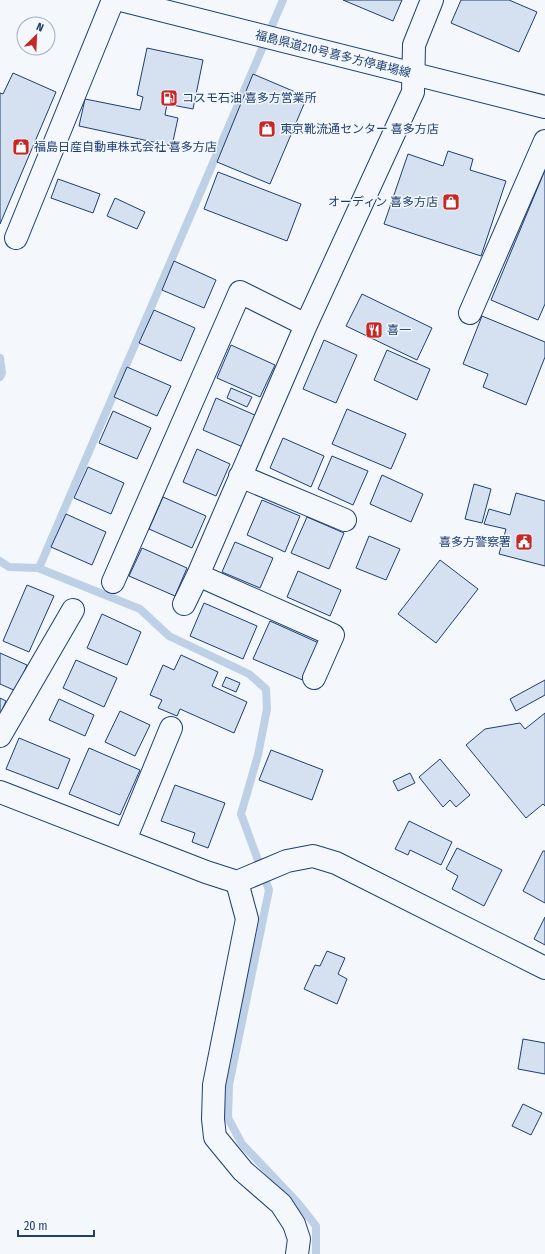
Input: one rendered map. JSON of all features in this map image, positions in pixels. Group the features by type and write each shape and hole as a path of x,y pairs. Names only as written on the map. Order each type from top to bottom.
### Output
{"street":[{"path":"16,238 113,0"},
{"name":"福島県道210号喜多方停車場線","path":"121,0 545,107"},
{"path":"184,604 198,575 306,325 413,92 414,45 432,0"},
{"path":"470,313 545,141"},
{"path":"113,582 240,292 306,325"},
{"path":"240,476 345,520"},
{"path":"198,575 333,635 314,678"},
{"path":"0,736 73,610"},
{"path":"125,840 171,728"},
{"path":"0,792 206,872 243,880 287,861 313,856 336,862 545,968"},
{"path":"243,880 248,919 214,1085 213,1118 215,1137 243,1171 281,1204 294,1224 299,1239 297,1254"}],"building":[{"path":"343,0 402,0 393,21"},
{"path":"461,0 509,0 537,12 519,52 451,23"},
{"name":"コスモ石油 喜多方営業所","path":"147,48 203,60 193,109 167,104 165,115 178,118 172,146 79,126 85,99 140,110 143,97 137,95"},
{"path":"13,73 56,92 0,224 0,93 3,94"},
{"path":"253,74 307,97 270,184 217,162"},
{"path":"448,151 473,159 470,170 506,181 481,256 384,224 408,154 443,166"},
{"path":"545,170 545,304 538,320 491,300"},
{"path":"218,172 301,204 287,241 204,209"},
{"path":"58,179 100,194 93,213 51,198"},
{"path":"115,198 145,212 137,229 107,216"},
{"path":"174,261 216,280 204,308 162,290"},
{"path":"362,294 432,328 417,360 346,326"},
{"path":"154,310 195,328 181,361 139,343"},
{"path":"482,316 545,342 545,357 526,405 483,387 488,374 463,364"},
{"path":"324,340 357,355 336,403 303,389"},
{"path":"231,345 275,365 260,397 217,378"},
{"path":"387,350 430,369 417,400 374,380"},
{"path":"127,367 171,386 157,416 114,397"},
{"path":"231,388 252,397 247,407 227,398"},
{"path":"216,398 257,416 243,447 203,430"},
{"path":"347,409 406,434 391,469 332,444"},
{"path":"113,411 151,428 137,459 99,443"},
{"path":"283,438 324,456 311,487 270,468"},
{"path":"197,449 230,464 216,496 183,482"},
{"path":"332,456 368,471 353,505 318,489"},
{"path":"88,467 124,483 111,514 74,498"},
{"path":"382,475 423,494 411,522 370,504"},
{"path":"474,484 491,489 482,523 465,519"},
{"name":"喜多方警察署","path":"516,493 545,501 545,566 499,554 506,529 484,524 489,509 510,515"},
{"path":"163,497 206,516 192,548 149,529"},
{"path":"262,500 300,516 285,552 247,535"},
{"path":"66,514 106,532 92,565 51,547"},
{"path":"307,517 344,533 329,569 291,553"},
{"path":"369,536 400,549 386,580 356,568"},
{"path":"235,542 273,558 260,588 222,572"},
{"path":"142,548 187,568 175,596 129,576"},
{"path":"440,560 478,589 436,643 398,614"},
{"path":"298,571 341,590 330,616 287,597"},
{"path":"27,585 54,596 29,652 3,641"},
{"path":"204,603 257,626 243,659 190,636"},
{"path":"102,614 141,632 127,665 87,648"},
{"path":"270,621 321,644 305,681 253,659"},
{"path":"0,653 27,665 16,691 0,684"},
{"path":"181,655 218,672 212,686 247,702 234,733 180,709 177,716 158,708 162,700 150,695 163,665 174,670"},
{"path":"76,660 117,678 104,707 63,688"},
{"path":"226,677 240,683 236,692 222,686"},
{"path":"545,680 545,695 516,711 510,699"},
{"path":"0,698 6,701 0,715"},
{"path":"59,699 94,715 85,736 49,720"},
{"path":"120,711 150,725 135,756 105,742"},
{"path":"545,713 545,806 543,804 526,818 466,745 485,729 520,723 525,729"},
{"path":"19,738 70,759 58,789 6,769"},
{"path":"89,748 140,770 120,815 69,794"},
{"path":"271,750 323,770 312,800 259,780"},
{"path":"440,759 470,795 456,807 450,800 443,807 419,777"},
{"path":"410,773 415,783 398,791 393,781"},
{"path":"175,785 225,803 208,848 192,842 195,833 161,821"},
{"path":"409,821 452,842 441,865 410,850 408,855 395,849"},
{"path":"457,848 502,870 484,906 452,889 458,876 446,869"},
{"path":"543,851 545,851 545,903 523,891"},
{"path":"545,917 545,945 534,939"},
{"path":"327,951 345,958 338,974 347,979 337,1004 304,989 315,965 320,966"},
{"path":"523,1039 545,1043 545,1074 518,1069"},
{"path":"523,1104 542,1113 531,1135 512,1126"}],"waterway":[{"path":"39,568 283,0"},
{"path":"0,358 2,373 0,377"},
{"path":"0,561 9,567 38,568 140,609 169,636 249,674 266,689 267,709 258,755 241,814 269,890 229,1085 228,1118 242,1144 298,1203 316,1226 316,1254"}],"place":[{"name":"コスモ石油 喜多方営業所","path":"169,98"},
{"name":"東京靴流通センター 喜多方店","path":"267,129"},
{"name":"福島日産自動車株式会社 喜多方店","path":"21,147"},
{"name":"オーディン 喜多方店","path":"451,202"},
{"name":"喜一","path":"374,330"},
{"name":"喜多方警察署","path":"524,542"}]}
